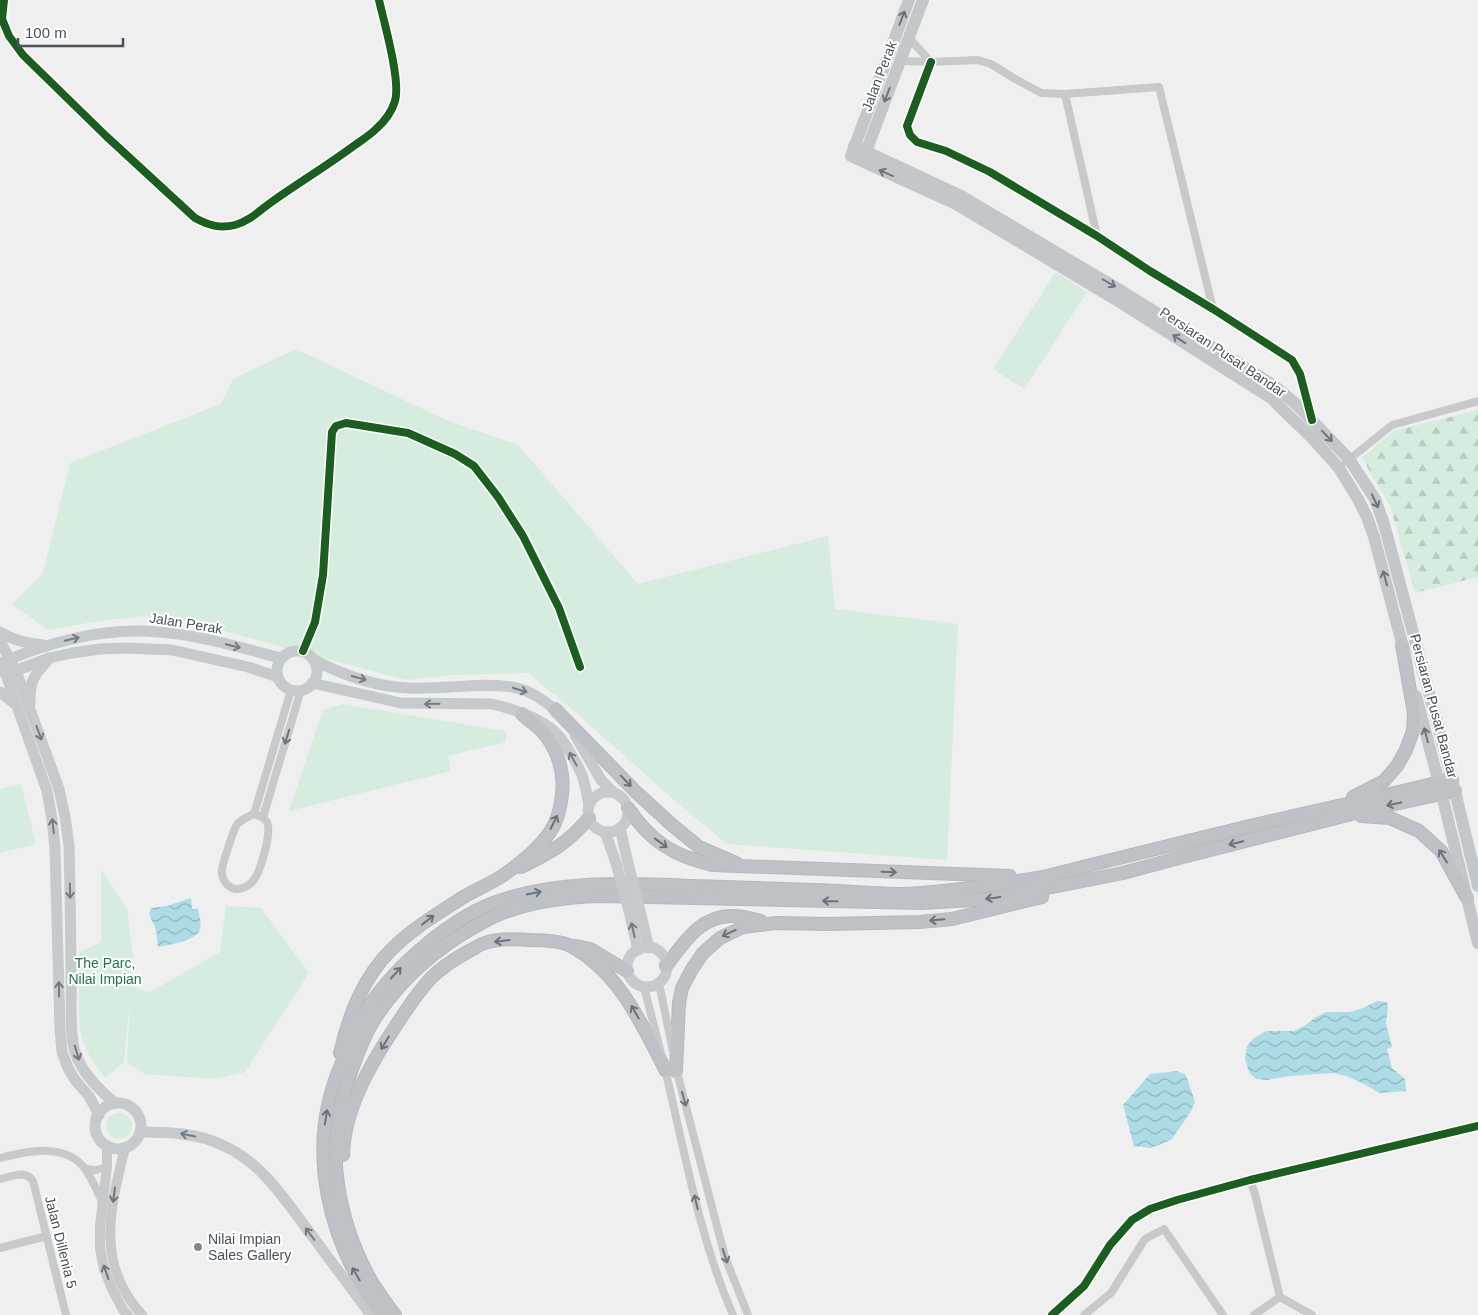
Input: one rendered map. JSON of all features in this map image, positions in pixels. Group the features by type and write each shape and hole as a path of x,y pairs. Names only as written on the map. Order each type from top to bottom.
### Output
{"highway":[{"path":"671,1071 682,988 703,953 720,938 743,927 776,923 920,922 952,919 1019,903 1336,812 1384,781 1397,766 1406,750 1413,731 1414,713 1402,645"},
{"path":"554,709 636,792 672,825 699,846 744,866"},
{"path":"501,877 544,840 555,824 561,806 564,785 561,764 553,748 542,731 522,714"},
{"path":"381,1315 348,1261 330,1203 323,1167 323,1149 330,1093 362,1018 377,994 411,957 442,933 474,912 495,903 541,891 593,884 642,884 900,894 973,887 1042,877 1453,785"},
{"path":"628,808 639,824 653,838 671,851 712,865 1042,877"},
{"path":"1336,812 1390,818 1419,831 1441,851 1467,898"},
{"path":"336,1077 345,1030 361,990 378,965 392,949 434,915 467,894 563,845 589,818"},
{"path":"395,1315 374,1285 348,1227 338,1183 336,1137 338,1116 346,1084 358,1053 374,1021 391,997 412,974 456,937 499,914 554,899 600,896 931,903 990,898 1123,873"},
{"path":"666,966 693,932 713,919 734,916 776,923"},
{"path":"338,1183 343,1169 343,1144 358,1092 392,1030 412,1000 432,978 454,959 485,943 522,939 541,940 590,949 627,971"},
{"path":"569,945 584,954 607,973 624,995 671,1071"}],"main road":[{"name":"Jalan Perak","path":"858,154 894,40 909,0"},
{"name":"Jalan Perak","path":"858,154 900,61 923,0"},
{"path":"894,40 899,41 911,34"},
{"name":"Persiaran Pusat Bandar","path":"858,154 961,196 1118,289 1273,385 1296,404 1350,460 1375,499 1384,524 1478,886"},
{"name":"Persiaran Pusat Bandar","path":"858,154 956,204 1115,299 1271,398 1314,440 1339,468 1360,501 1367,517 1440,788 1478,943"},
{"name":"Jalan Perak","path":"3,662 45,645 96,634 131,631 159,632 204,639 281,658"},
{"path":"0,632 9,638 24,643 45,645"},
{"path":"0,641 3,662 46,791 52,819 56,848 62,1052 75,1080 89,1096 99,1115"},
{"path":"7,674 50,658 100,648 127,648 172,650 248,667 278,677"},
{"path":"312,683 401,703 492,704 522,714 540,722 558,735 582,774 589,805 589,818 595,827 605,832 616,831 627,819 628,808 623,798 613,792 601,780 579,740 554,709 531,694 514,687 407,688 378,683 337,672 314,660 303,651 291,651 281,658 277,670 278,677 283,685 296,690 309,687 317,672 314,660"},
{"path":"30,710 30,687 34,676 45,666 50,658"},
{"path":"7,674 30,710 59,789 68,833 72,1016 75,1052 79,1062 90,1078 115,1103"},
{"path":"0,692 16,705"},
{"path":"589,805 596,795 601,792 613,792"},
{"path":"620,828 622,863 643,949"},
{"path":"605,832 622,863"},
{"path":"643,949 656,950 665,960 666,966 663,978 659,983 650,987 644,987 633,982 627,971 629,959 643,949"},
{"path":"115,1103 127,1105 137,1113 140,1119 140,1132 135,1142 119,1149 107,1146 101,1141 96,1128 99,1115 108,1105 115,1103"},
{"path":"140,1132 178,1133 212,1141 225,1145 255,1165 275,1186 371,1315"}],"street":[{"path":"4,0 2,19 9,36 22,55 189,213 208,225 220,227 238,224 256,215 272,201 332,162 377,128 389,113 396,100 396,79 379,0"},
{"path":"911,34 931,62"},
{"path":"900,61 978,60 991,64 1041,93 1064,94 1159,86 1213,309"},
{"path":"931,62 907,126 910,135 916,142 946,151 990,172 1097,236 1292,360 1300,374 1312,420"},
{"path":"1064,94 1097,236"},
{"path":"1339,468 1392,425 1478,401"},
{"path":"303,651 315,622 323,575 332,432 336,426 346,423 408,433 455,454 474,466 498,497 523,536 559,608 580,667"},
{"path":"254,814 296,690"},
{"path":"263,817 296,690"},
{"path":"254,814 263,817 269,828 259,869 252,883 242,888 233,889 227,885 222,871 236,825 254,814"},
{"path":"659,983 671,1071 700,1220 722,1290 733,1315"},
{"path":"644,987 671,1071 725,1257 748,1315"},
{"path":"1052,1315 1084,1286 1110,1245 1132,1220 1150,1209 1250,1180 1478,1126"},
{"path":"107,1146 107,1167 100,1225 100,1248 104,1269 112,1289 123,1310 128,1315"},
{"path":"125,1148 115,1186 110,1240 112,1259 120,1284 133,1305 142,1315"},
{"path":"0,1158 44,1150 68,1155 86,1169 102,1200"},
{"path":"86,1169 96,1170 107,1167"},
{"name":"Jalan Dillenia 5","path":"0,1179 27,1175 33,1181 66,1315"},
{"path":"1250,1180 1280,1297 1312,1315"},
{"path":"1084,1315 1111,1293 1145,1239 1164,1228 1223,1315"},
{"path":"0,1248 47,1236"},
{"path":"1254,1315 1280,1297"}],"green space":[{"path":"1055,273 1058,273 1087,292 1024,389 993,369"},
{"path":"296,349 446,420 518,445 638,584 828,536 835,609 958,624 947,860 727,844 528,673 452,675 406,680 164,615 104,620 48,630 12,604 43,573 70,463 221,404 233,379"},
{"path":"1478,410 1478,577 1415,593 1390,506 1362,458 1393,431"},
{"path":"342,704 506,731 506,742 448,756 451,771 289,811 323,710"},
{"path":"21,784 36,844 0,853 0,789"},
{"name":"The Parc, Nilai Impian","path":"101,869 127,909 133,956 131,986 150,992 220,952 226,906 261,908 309,973 245,1072 215,1079 145,1074 127,1062 130,1002 124,1062 105,1078 96,1066 88,1053 81,1035 78,1000 79,953 101,942"},
{"path":"119,1113 128,1117 132,1126 128,1135 119,1139 110,1135 106,1126 110,1117"}],"water":[{"path":"191,898 192,909 198,909 200,919 201,927 198,933 194,937 182,942 158,947 156,929 150,915 151,908 167,906"},
{"path":"1377,1001 1387,1002 1386,1023 1392,1047 1387,1049 1392,1068 1405,1079 1406,1091 1379,1093 1346,1076 1333,1073 1290,1076 1267,1080 1256,1079 1249,1072 1245,1059 1247,1046 1254,1038 1266,1031 1294,1031 1326,1012 1351,1012"},
{"path":"1177,1071 1186,1075 1195,1102 1190,1113 1171,1140 1151,1148 1134,1146 1123,1105 1150,1074"}],"cycle path":[{"path":"4,0 2,19 9,36 23,55 106,136 195,218 209,224 224,227 235,225 250,218 335,160 369,135 379,126 392,109 395,101 396,80 379,0"},
{"path":"931,62 907,126 910,135 917,142 946,151 990,172 1097,236 1292,360 1300,374 1312,420"},
{"path":"303,651 315,622 323,575 332,432 336,426 346,423 408,433 455,454 474,466 498,497 523,536 559,608 580,667"},
{"path":"1052,1315 1084,1286 1110,1245 1132,1220 1150,1209 1250,1180 1478,1126"}],"place":[{"name":"Nilai Impian Sales Gallery","path":"198,1247"}]}
